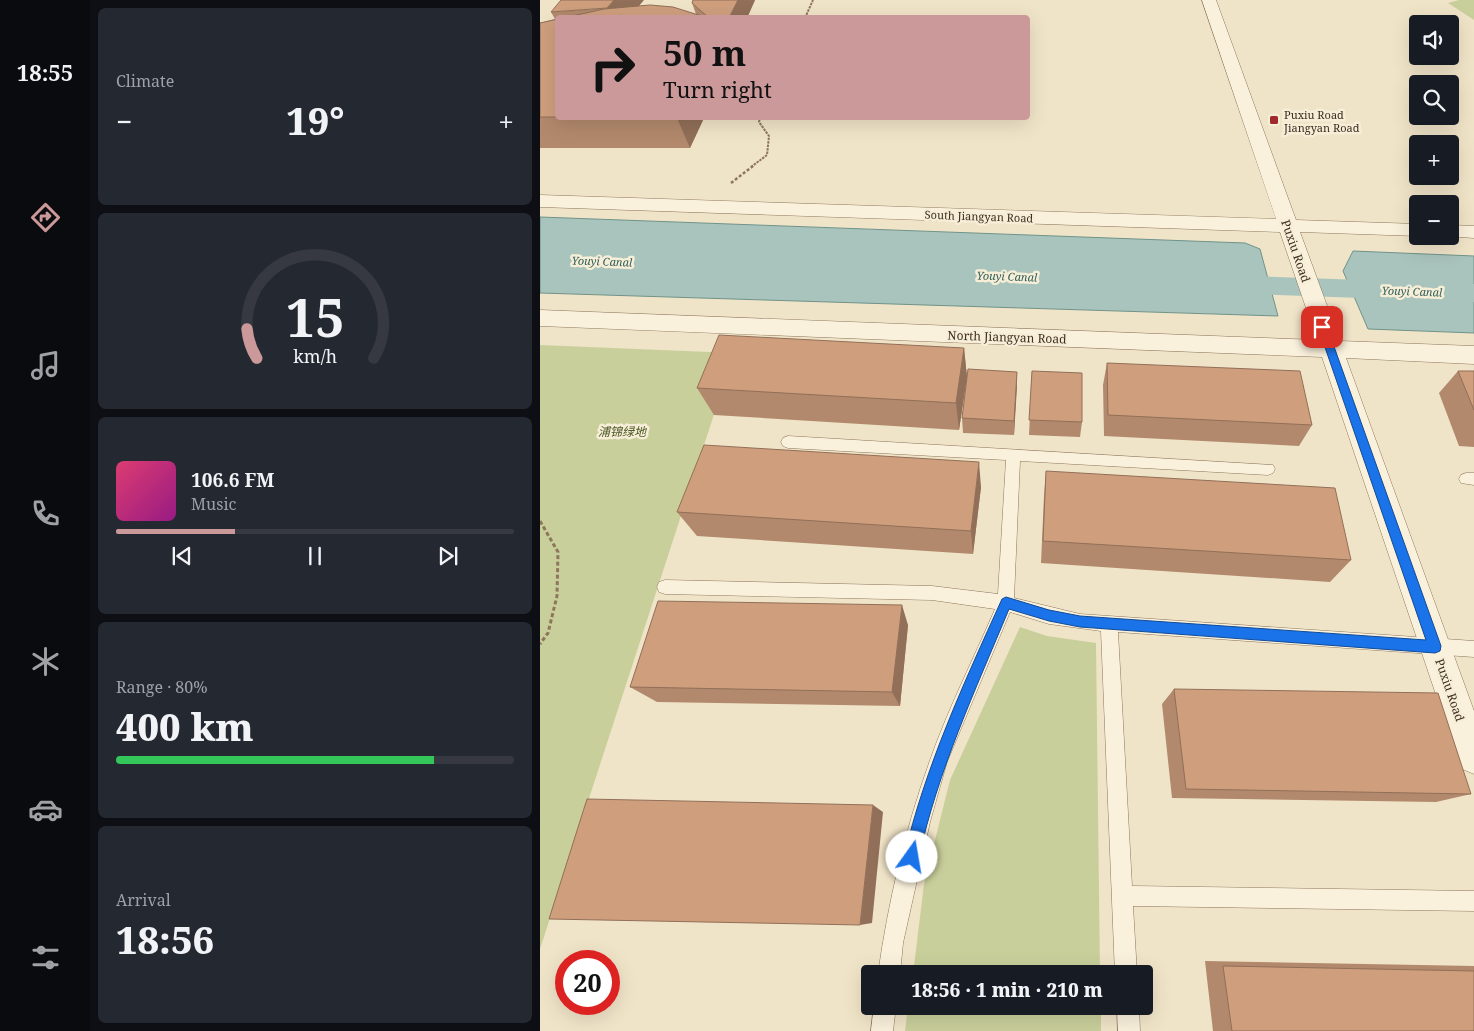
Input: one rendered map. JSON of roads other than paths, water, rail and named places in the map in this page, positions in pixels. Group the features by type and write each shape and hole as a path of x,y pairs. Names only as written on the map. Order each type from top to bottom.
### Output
{"street":[{"name":"Puxiu Road","path":"1209,0 1474,757"},
{"name":"South Jiangyan Road","path":"540,201 1409,230"},
{"path":"1459,231 1474,232"},
{"name":"North Jiangyan Road","path":"540,318 1326,338 1474,355"}],"lane":[{"path":"788,442 1268,469"},
{"path":"890,965 893,943 920,822 938,762 1006,603 1013,456"},
{"path":"664,587 932,593 1006,603 1049,616 1109,624 1474,649"},
{"path":"1109,624 1126,965"},
{"path":"1122,896 1474,902"},
{"path":"882,1031 884,1015"},
{"path":"1128,1015 1129,1031"}],"water":[{"path":"540,217 1245,243 1260,249 1278,316 540,293"},
{"path":"1353,251 1474,256 1474,333 1368,329 1343,271"}],"waterway":[{"name":"Youyi Canal","path":"1224,284 1474,293"}],"place":[{"name":"Puxiu Road Jiangyan Road","path":"1274,120"}],"park label":[{"name":"浦锦绿地","path":"622,431"}]}
